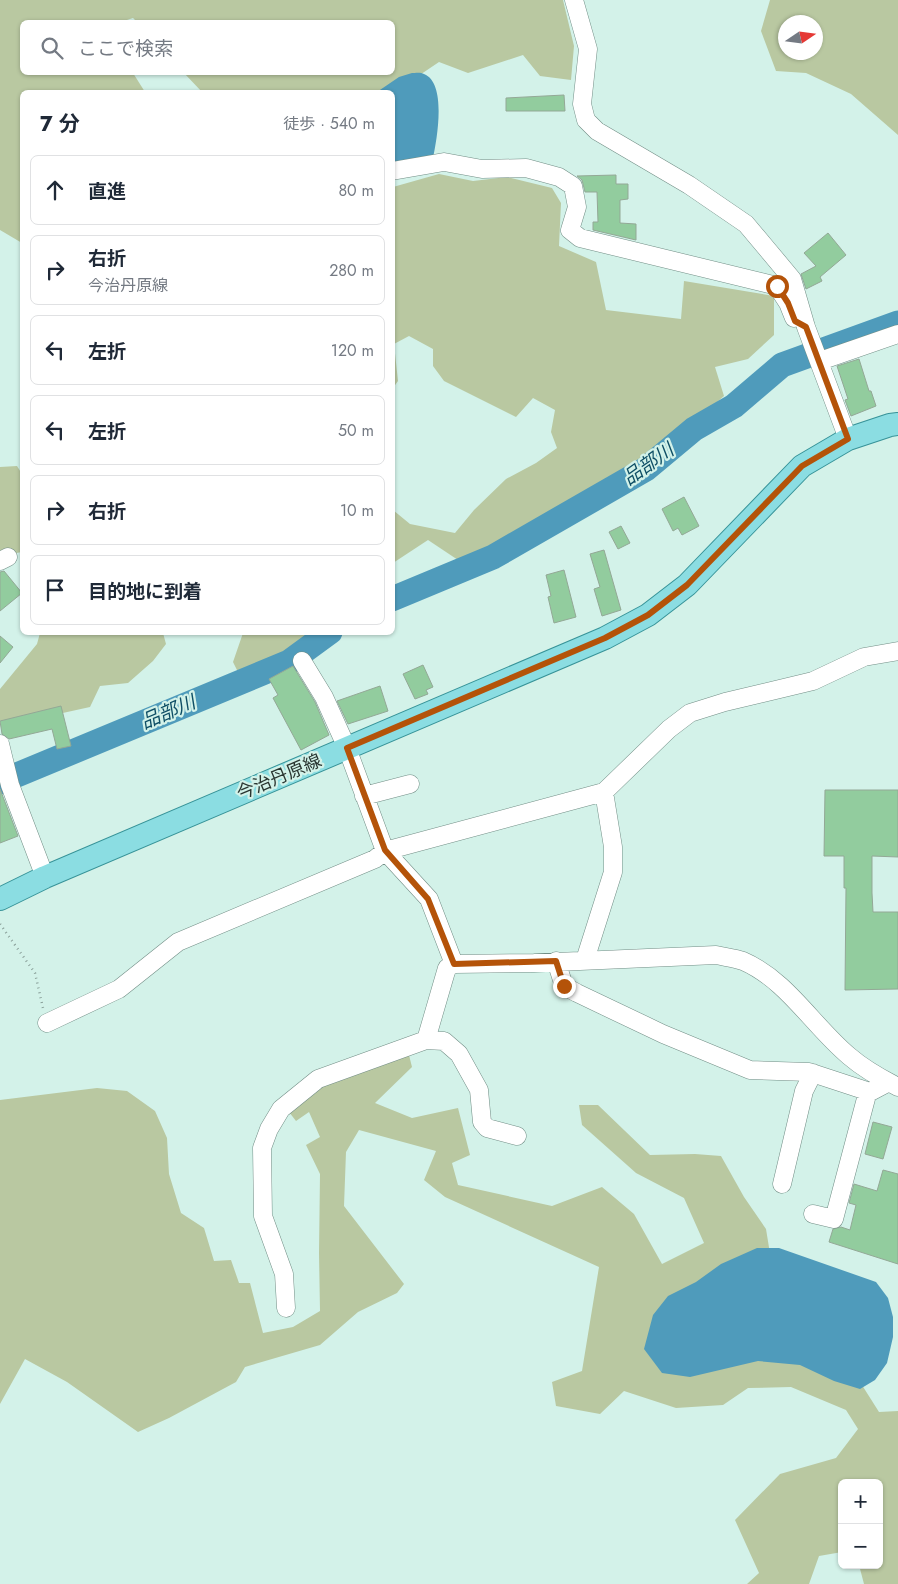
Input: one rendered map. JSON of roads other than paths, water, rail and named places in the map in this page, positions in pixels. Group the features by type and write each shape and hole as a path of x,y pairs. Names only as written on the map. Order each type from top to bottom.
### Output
{"main road":[{"name":"今治丹原線","path":"0,899 45,877 605,638 648,615 687,585 802,466 848,439 898,424"}],"street":[{"path":"574,0 588,49 582,104 586,120 596,131 689,185 746,224 792,279 806,327 848,439"},
{"path":"395,170 444,162 482,169 526,168 559,177 573,186 577,207 570,230 580,238 777,286 788,303 795,321 806,327"},
{"path":"820,361 898,334"},
{"path":"47,1023 119,989 178,942 375,859 385,850 604,792 669,729 690,713 725,702 813,681 864,657 898,651"},
{"path":"302,661 324,697 347,748 385,850 428,899 454,964"},
{"path":"0,744 10,785 45,877"},
{"path":"364,796 410,784"},
{"path":"585,960 607,896 613,872 613,847 604,792"},
{"path":"426,1040 447,968 454,964 716,955 742,961 780,985 848,1056 877,1077 893,1084"},
{"path":"556,961 564,986 663,1034 750,1070 813,1073 868,1091 893,1084"},
{"path":"286,1308 284,1274 263,1216 262,1148 269,1130 281,1110 318,1079 426,1040 444,1041 459,1054 479,1090 482,1122 487,1128 517,1136"},
{"path":"782,1184 804,1091 813,1073"},
{"path":"812,1214 834,1219 868,1091"}],"water":[{"path":"412,73 424,74 431,79 436,88 439,112 433,158 395,163 395,90 380,90 399,77"},
{"path":"757,1248 779,1248 876,1282 888,1298 893,1317 893,1337 887,1363 875,1380 860,1389 834,1381 800,1365 758,1361 690,1377 662,1373 644,1349 653,1315 668,1296 696,1282 721,1264"}],"waterway":[{"name":"品部川","path":"395,598 493,557 646,469 694,429 734,406 782,365 898,323"},
{"name":"品部川","path":"0,782 289,662 326,635"}]}
